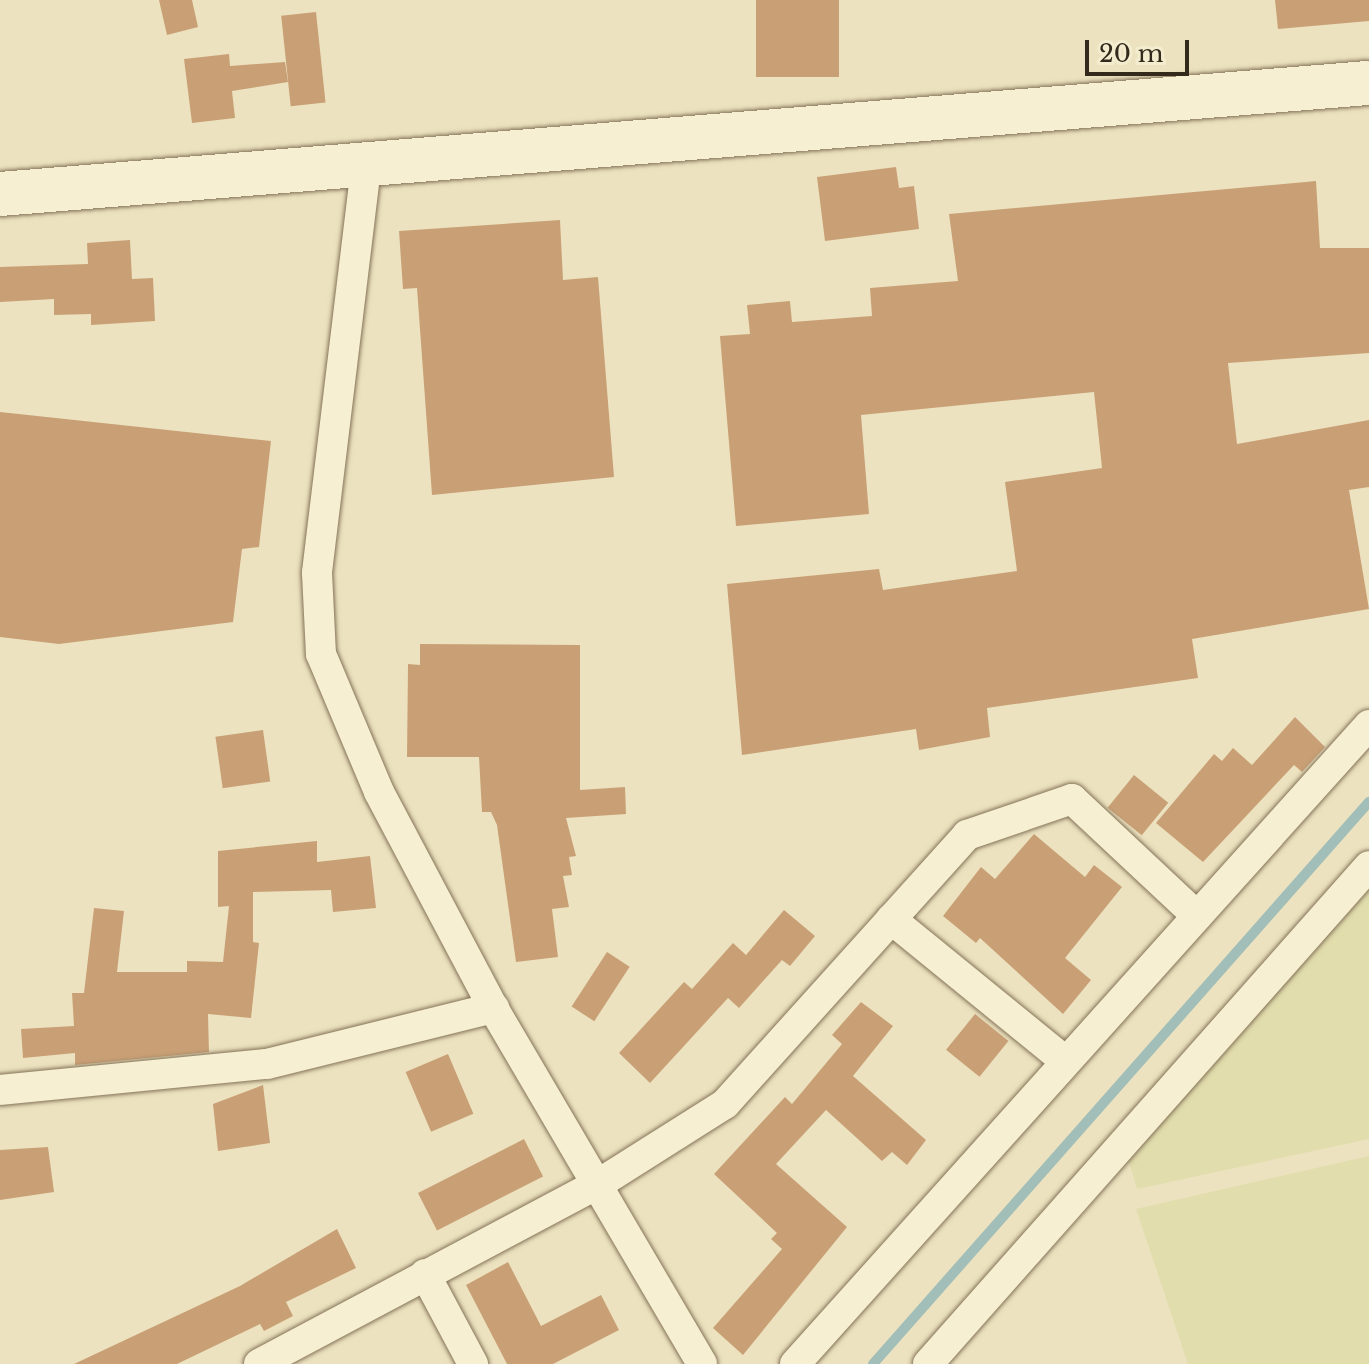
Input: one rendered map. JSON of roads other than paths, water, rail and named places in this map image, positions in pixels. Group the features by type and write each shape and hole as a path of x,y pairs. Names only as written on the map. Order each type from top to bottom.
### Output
{"street":[{"path":"0,194 367,159 1369,83"},
{"path":"367,159 317,573 321,654 379,792 494,1008 600,1183 702,1364"},
{"path":"795,1364 1369,725"},
{"path":"259,1364 600,1183 725,1104 967,835 1072,799 1197,916"},
{"path":"928,1364 1369,866"},
{"path":"891,919 1065,1061"},
{"path":"0,1090 267,1064 494,1008"},
{"path":"425,1274 473,1364"}],"waterway":[{"path":"873,1364 1369,802"}]}
